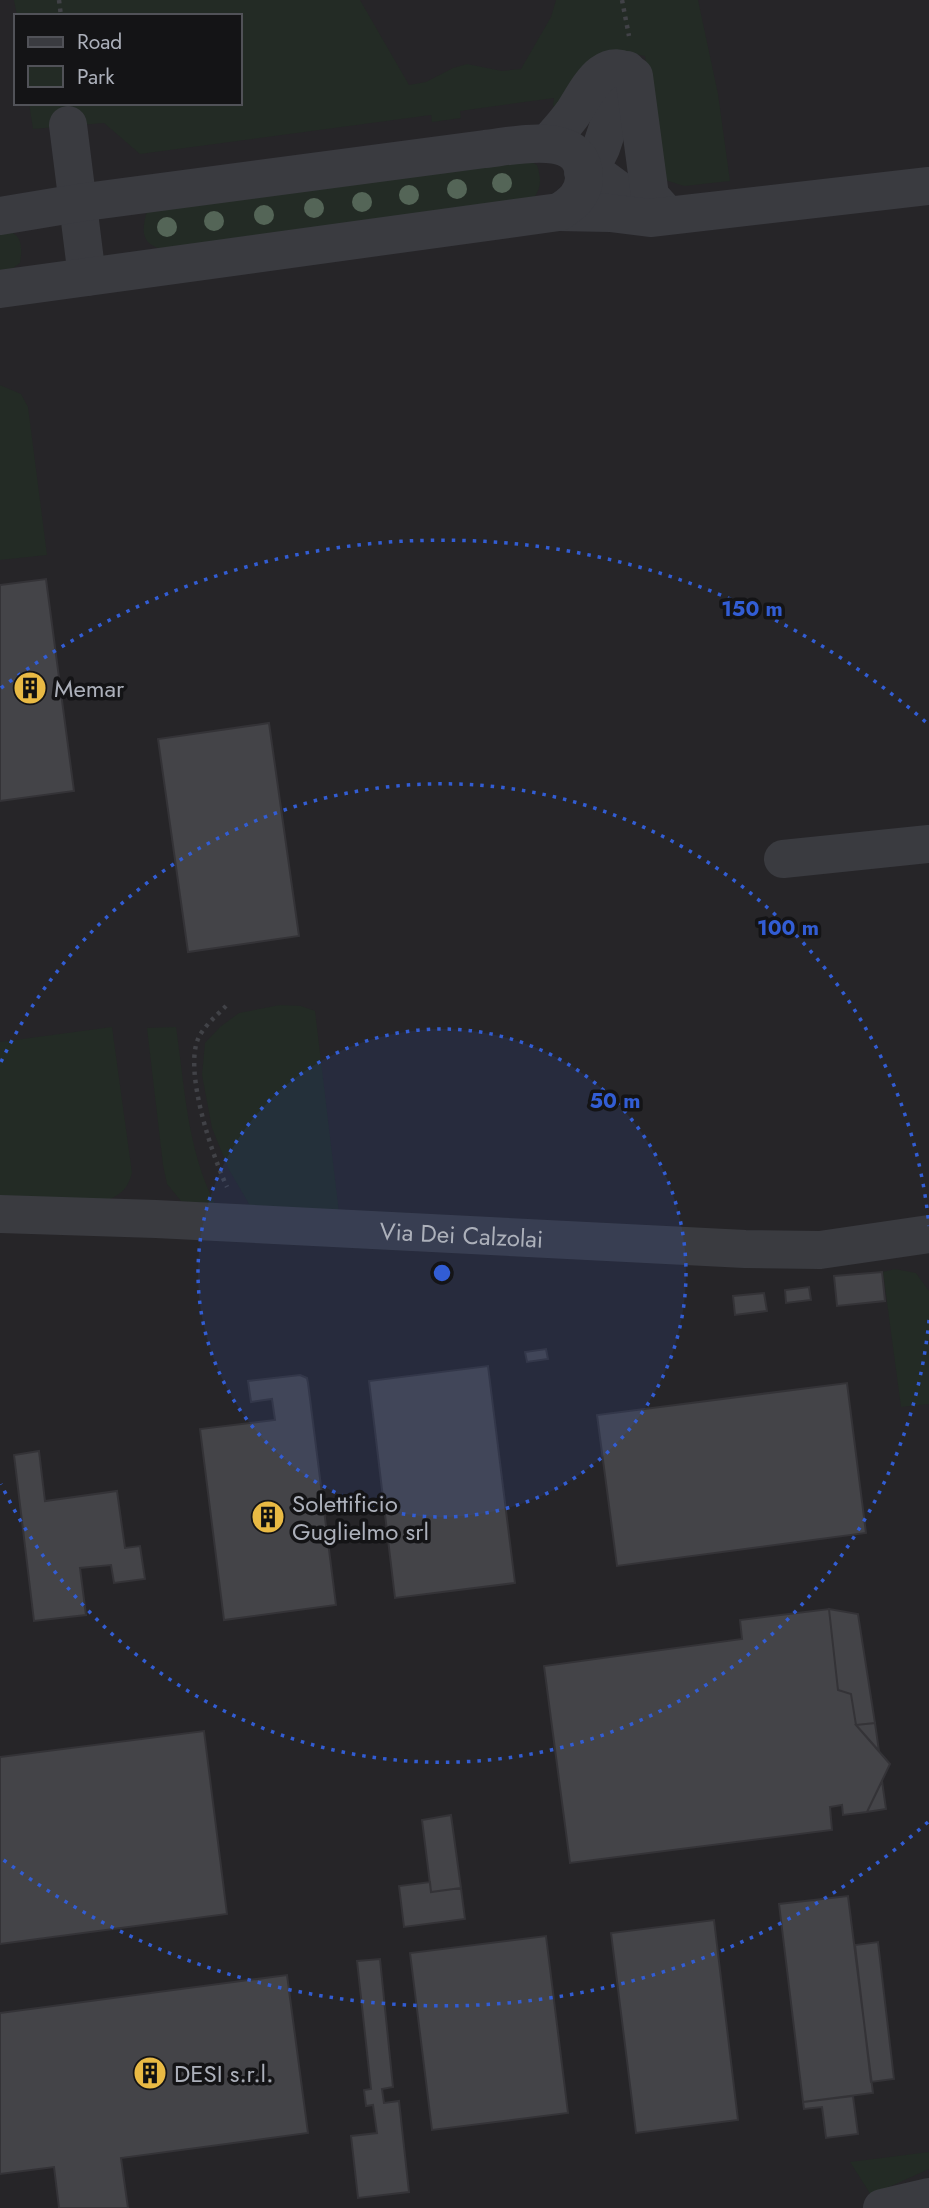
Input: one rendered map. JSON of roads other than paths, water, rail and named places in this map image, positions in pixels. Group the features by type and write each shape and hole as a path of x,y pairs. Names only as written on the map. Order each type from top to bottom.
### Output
{"street":[{"path":"548,143 601,74 611,69 627,70 634,76 650,196 667,215"},
{"path":"583,172 594,162 601,148 627,70"},
{"path":"68,125 87,277"},
{"path":"0,216 485,149 548,143 562,146 574,153 583,172 580,194 571,205 559,212"},
{"path":"583,172 597,174 643,208 667,215"},
{"path":"0,289 559,212 599,212 650,218 929,186"},
{"path":"783,859 929,844"},
{"name":"Via Dei Calzolai","path":"0,1214 243,1223 745,1249 820,1250 927,1242"}],"place":[{"name":"Memar","path":"30,688"},
{"name":"Solettificio Guglielmo srl","path":"268,1517"},
{"name":"DESI s.r.l.","path":"150,2073"}]}
